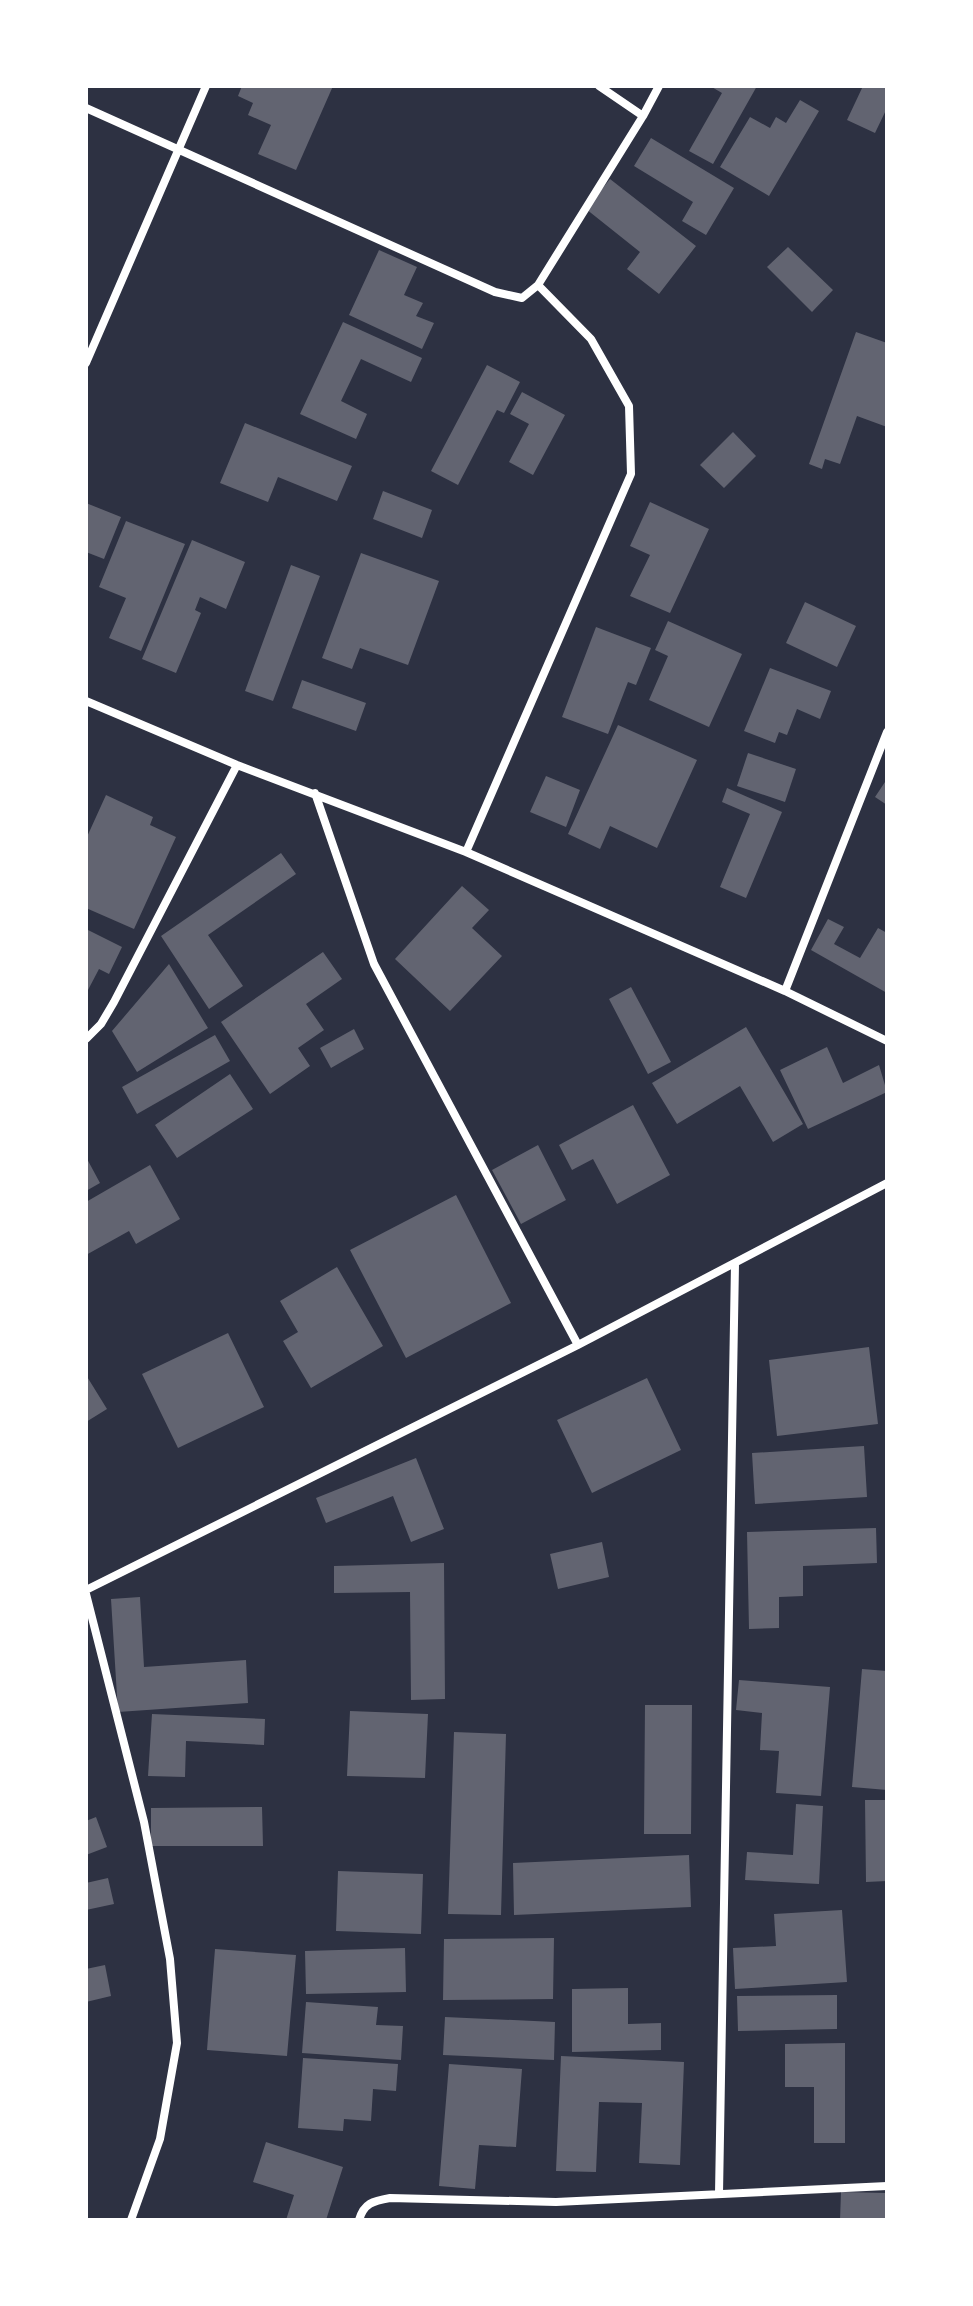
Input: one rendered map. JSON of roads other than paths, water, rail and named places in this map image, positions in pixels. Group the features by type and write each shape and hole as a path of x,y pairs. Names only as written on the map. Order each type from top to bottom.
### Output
{"street":[{"path":"86,363 206,86"},
{"path":"599,86 643,116"},
{"path":"86,108 495,292 522,298 538,285 659,86"},
{"path":"466,852 631,474 629,406 591,339 538,285"},
{"path":"86,701 237,765 466,852 785,991 887,1041"},
{"path":"785,991 887,732"},
{"path":"86,1039 101,1024 114,1002 237,765"},
{"path":"315,793 374,964 578,1345"},
{"path":"131,2220 160,2139 175,2054 176,2029 170,1959 144,1822 86,1592 578,1345 887,1183"},
{"path":"719,2194 735,1264"},
{"path":"359,2220 361,2210 370,2202 390,2198 556,2202 887,2186"}]}
